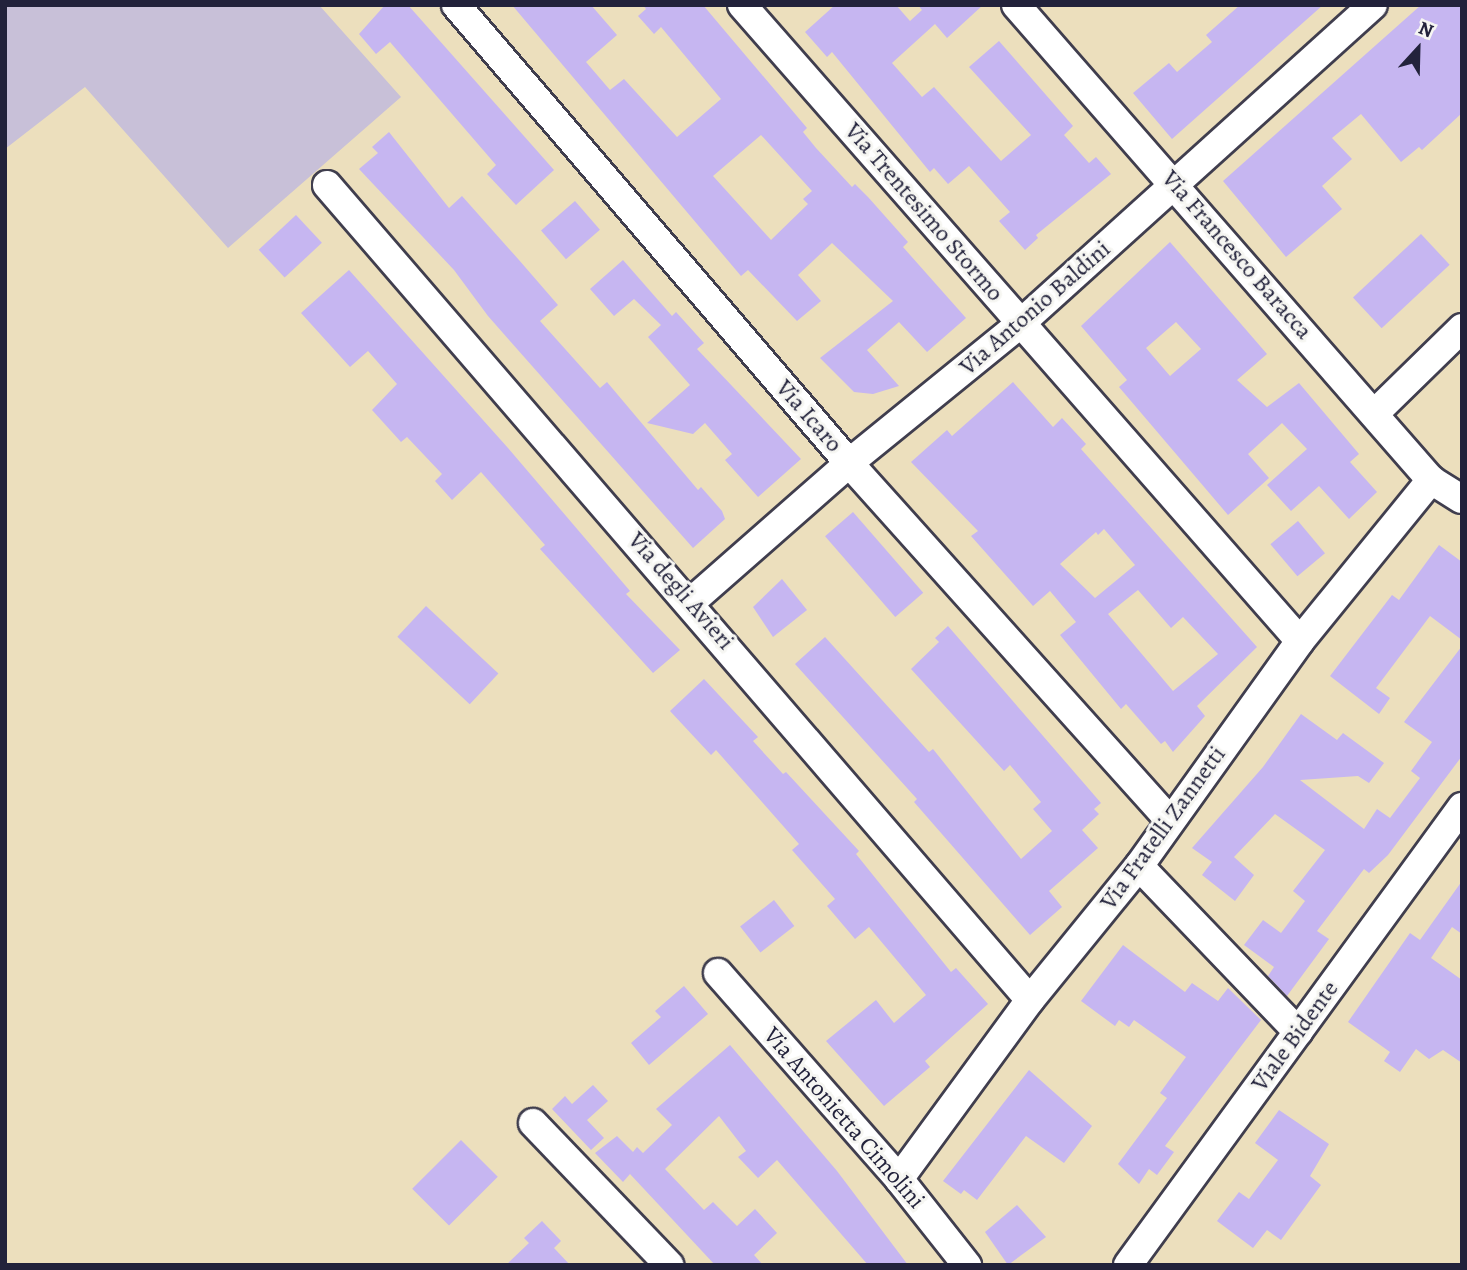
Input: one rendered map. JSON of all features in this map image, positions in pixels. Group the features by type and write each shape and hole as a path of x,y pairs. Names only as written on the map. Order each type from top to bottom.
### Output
{"street":[{"name":"Via Icaro","path":"456,5 849,463 1170,821"},
{"name":"Via Trentesimo Stormo","path":"742,5 1300,641"},
{"name":"Via Francesco Baracca","path":"1016,5 1177,184 1431,480 1462,499"},
{"name":"Via Antonio Baldini","path":"691,602 849,463 1021,323 1373,5"},
{"name":"Via degli Avieri","path":"327,185 691,602 1030,1000"},
{"path":"1374,414 1462,328"},
{"name":"Via Fratelli Zannetti","path":"899,1179 1030,1000 1139,866 1300,641 1431,480"},
{"name":"Viale Bidente","path":"1128,1265 1462,807"},
{"path":"1139,866 1298,1032"},
{"name":"Via Antonietta Cimolini","path":"718,973 899,1179 967,1265"},
{"path":"533,1123 669,1265"}],"shaded area":[{"path":"5,5 319,5 401,97 228,248 85,87 5,149"}],"building":[{"path":"385,5 408,5 554,170 516,205 487,174 496,165 390,42 376,54 359,34"},
{"path":"512,5 591,5 617,35 586,62 610,90 624,79 677,137 721,99 661,27 654,34 638,16 646,9 643,5 703,5 807,128 803,132 816,148 852,187 855,184 868,197 908,242 903,247 966,318 927,352 899,322 867,350 899,386 873,394 854,392 820,358 893,301 832,243 798,275 821,301 797,321 748,270 741,276","holes":["761,135 812,191 803,199 808,204 771,240 713,176"]},
{"path":"835,5 896,5 910,21 922,10 918,5 983,5 947,38 935,24 892,63 922,97 934,87 1001,161 1031,135 969,67 999,41 1073,126 1064,135 1089,163 1096,157 1111,174 1036,235 1038,238 1025,250 999,221 1010,212 969,166 948,184 934,168 930,172 832,52 827,57 805,32"},
{"path":"1240,5 1323,5 1172,139 1133,93 1169,63 1177,72 1212,42 1206,35"},
{"path":"1421,5 1462,5 1462,113 1422,150 1419,147 1401,162 1361,114 1332,138 1352,159 1322,186 1342,209 1286,257 1223,181"},
{"path":"389,132 449,208 462,196 519,260 558,305 540,321 600,388 607,382 698,490 701,487 722,511 725,519 693,548 488,316 454,270 359,169 378,153 372,147"},
{"path":"575,201 600,230 566,259 541,231"},
{"path":"296,215 322,243 285,278 259,250"},
{"path":"1421,234 1450,265 1382,328 1353,297"},
{"path":"1170,242 1267,354 1237,380 1267,407 1299,383 1359,454 1350,462 1377,492 1349,519 1319,486 1291,511 1267,485 1307,449 1282,423 1248,454 1269,478 1228,515 1119,387 1127,380 1081,326","holes":["1176,322 1201,349 1170,376 1146,348"]},
{"path":"623,260 672,316 676,312 704,343 697,349 801,459 758,497 725,460 732,454 705,423 693,434 647,423 690,385 648,337 661,325 634,299 614,316 590,289"},
{"path":"349,270 508,448 630,591 626,594 680,650 653,673 540,549 545,545 481,472 452,500 435,481 442,474 407,437 401,442 372,410 397,384 368,351 350,367 301,313"},
{"path":"1013,382 1053,427 1062,418 1086,444 1081,449 1257,647 1197,706 1205,716 1173,752 1165,741 1161,744 1126,704 1121,709 1060,635 1076,622 1050,591 1033,606 971,536 978,531 911,462 947,430 952,436","holes":["1104,529 1135,565 1095,598 1060,564 1096,532 1098,535","1138,590 1171,628 1183,617 1218,654 1173,691 1108,614"]},
{"path":"853,512 923,593 895,617 825,536"},
{"path":"1298,521 1325,553 1297,576 1270,544"},
{"path":"1439,545 1462,562 1462,640 1430,616 1376,688 1390,698 1379,714 1330,676 1392,595 1399,600"},
{"path":"782,579 807,610 773,637 753,607"},
{"path":"426,606 498,674 470,704 397,637"},
{"path":"948,626 1101,803 1094,809 1099,814 1082,830 1098,848 1049,891 1062,907 1030,935 914,802 917,799 795,664 825,637 929,752 933,749 1021,859 1052,831 1033,809 1041,802 1010,765 1004,771 911,669 939,642 935,638"},
{"path":"1462,646 1462,756 1388,855 1369,873 1364,869 1317,931 1329,939 1287,996 1268,976 1274,967 1244,945 1263,920 1281,933 1305,901 1293,891 1325,850 1275,814 1234,857 1254,875 1235,901 1202,875 1212,862 1192,848 1263,767 1301,714 1337,740 1343,733 1384,763 1369,783 1358,776 1300,780 1364,829 1377,809 1390,818 1420,778 1411,771 1432,742 1404,722"},
{"path":"704,679 758,737 753,741 783,774 786,772 859,851 856,854 951,972 956,968 988,1004 925,1061 930,1067 884,1106 826,1041 876,1000 894,1023 926,995 869,927 855,939 827,906 835,899 792,850 799,844 716,750 711,755 670,711"},
{"path":"1462,881 1462,934 1452,927 1431,958 1462,980 1462,1063 1443,1050 1429,1059 1416,1049 1400,1072 1384,1061 1390,1052 1348,1022 1410,933 1420,940"},
{"path":"774,900 794,926 760,952 740,926"},
{"path":"1123,945 1185,992 1192,983 1218,1001 1228,988 1261,1020 1165,1146 1174,1152 1157,1175 1149,1169 1139,1184 1118,1164 1167,1098 1160,1093 1186,1057 1134,1020 1129,1027 1119,1020 1115,1026 1081,1001"},
{"path":"684,986 708,1014 649,1065 631,1043 661,1017 655,1011"},
{"path":"730,1045 837,1171 908,1265 868,1265 777,1160 758,1178 738,1157 746,1151 719,1116 665,1169 704,1210 713,1202 737,1226 755,1209 777,1233 754,1255 763,1265 715,1265 630,1174 623,1182 595,1153 617,1136 633,1152 637,1147 643,1153 672,1125 656,1109"},
{"path":"1029,1070 1092,1126 1064,1163 1026,1136 977,1200 964,1190 961,1194 943,1181"},
{"path":"593,1085 608,1101 587,1120 604,1138 591,1150 552,1109 565,1096 572,1104"},
{"path":"1279,1110 1329,1144 1310,1176 1321,1185 1281,1240 1267,1230 1253,1248 1217,1221 1239,1192 1249,1199 1278,1160 1255,1143"},
{"path":"461,1140 498,1177 449,1226 412,1189"},
{"path":"1017,1205 1046,1237 1008,1265 985,1232"},
{"path":"542,1221 561,1241 554,1248 570,1265 506,1265 529,1243 524,1238"}]}
